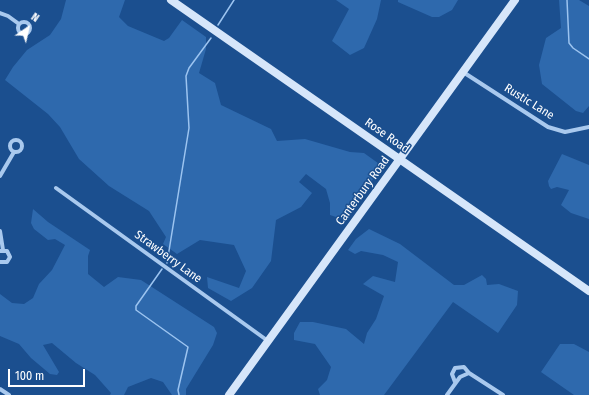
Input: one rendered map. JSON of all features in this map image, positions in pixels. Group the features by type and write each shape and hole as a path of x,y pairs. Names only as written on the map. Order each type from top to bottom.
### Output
{"street":[{"name":"Rose Road","path":"171,0 589,291"},
{"name":"Canterbury Road","path":"229,395 515,0"},
{"path":"0,13 8,16 19,24"},
{"name":"Rustic Lane","path":"463,72 548,127 565,132 589,127"},
{"path":"0,176 14,152"},
{"name":"Strawberry Lane","path":"56,188 268,341"},
{"path":"0,231 1,250 9,253 10,259 7,262 0,262"},
{"path":"455,382 452,374 455,368 464,367 469,373 503,395"},
{"path":"447,395 455,382 463,374 469,373"},
{"path":"0,389 9,395"}],"shaded area":[{"path":"66,0 125,0 119,17 128,26 164,41 169,38 182,20 206,37 206,49 199,73 215,83 221,105 271,129 277,141 305,139 350,152 364,153 382,166 345,220 330,215 330,203 326,189 306,174 299,182 312,193 301,207 276,220 271,261 252,288 231,301 208,288 207,277 239,288 246,271 234,245 200,240 177,254 163,244 166,237 149,211 109,186 79,159 60,127 48,114 5,80 13,67 27,50 50,35 61,19"},
{"path":"336,0 381,0 377,19 364,48 350,55 332,41 349,9"},
{"path":"398,0 458,0 452,10 439,17 432,17 398,2"},
{"path":"559,0 579,0 589,6 589,106 583,113 576,111 542,84 539,65 546,38 561,28"},
{"path":"562,154 589,165 589,219 571,213 561,205 569,190 557,187 551,189 549,186 548,181"},
{"path":"33,209 48,222 90,250 88,256 88,274 104,287 118,277 141,280 214,327 217,333 213,345 186,389 186,395 172,395 163,382 151,378 128,387 124,395 110,395 111,393 95,375 76,363 52,343 43,345 59,372 57,375 50,374 31,358 19,344 0,336 0,294 12,303 24,304 33,298 39,284 52,270 65,245 55,239 48,240 34,229 31,223"},
{"path":"369,229 400,244 454,285 464,285 482,275 486,279 487,285 499,284 518,291 517,305 498,333 453,302 384,395 320,395 318,389 327,380 331,367 315,344 294,340 294,333 300,322 313,322 346,329 364,344 367,333 376,319 384,296 363,284 373,276 395,282 398,262 383,255 361,251 355,254 348,250 356,239"},
{"path":"560,344 574,344 589,352 589,395 574,395 541,372"}],"waterway":[{"path":"218,25 234,0"},
{"path":"567,0 569,43 573,48 589,59"},
{"path":"167,263 189,128 186,76 189,68 211,38"},
{"path":"162,269 136,306 136,310 188,347 178,390 179,395"}]}
